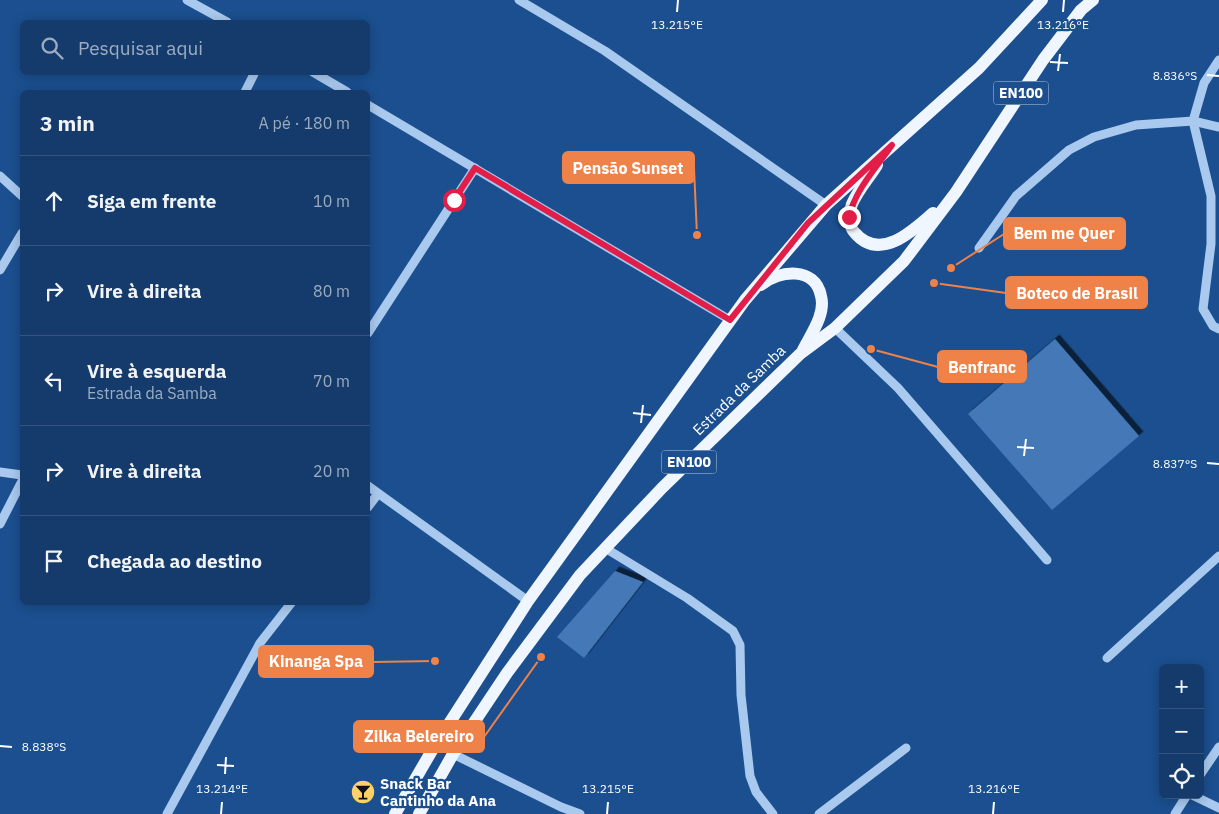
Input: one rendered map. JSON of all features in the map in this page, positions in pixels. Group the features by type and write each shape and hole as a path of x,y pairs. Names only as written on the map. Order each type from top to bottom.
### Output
{"main road":[{"name":"EN100","path":"395,814 434,747 528,601 745,300 826,205 979,68 1042,0"},
{"name":"Estrada da Samba","path":"419,814 453,754 507,673 580,575 662,488 800,354 835,328 904,261 956,192 1043,60 1080,10 1093,0"},
{"path":"892,145 852,205 849,217 852,230 860,239 871,245 883,245 897,241 910,233 956,192"},
{"path":"745,300 768,279 783,273 796,272 816,284 822,296 821,311 800,354"}],"street":[{"path":"187,0 223,20"},
{"path":"519,0 605,51 826,205"},
{"path":"1219,60 1204,83 1193,121 1211,196 1211,244 1203,309 1213,326 1219,328"},
{"path":"246,90 254,75"},
{"path":"318,75 344,90"},
{"path":"370,106 730,320"},
{"path":"979,248 1016,196 1069,150 1094,137 1136,125 1193,121 1219,127"},
{"path":"370,330 475,168"},
{"path":"0,176 20,194"},
{"path":"0,270 20,236"},
{"path":"835,328 898,388 1047,560"},
{"path":"0,472 20,474"},
{"path":"0,524 20,485"},
{"path":"370,488 377,495 528,601"},
{"path":"370,504 377,495"},
{"path":"604,548 687,598 733,631 740,645 741,695 750,776 756,792 773,814"},
{"path":"1107,658 1219,556"},
{"path":"167,814 260,643 290,605"},
{"path":"1204,769 1219,747"},
{"path":"819,814 906,748"},
{"path":"453,754 561,808 580,814"},
{"path":"1175,814 1184,799"},
{"path":"1200,799 1219,808"}],"building":[{"path":"1055,339 1139,436 1052,510 968,414"},
{"path":"615,571 643,582 584,658 557,637"}],"place":[{"name":"Pensão Sunset","path":"697,235"},
{"name":"Bem me Quer","path":"951,268"},
{"name":"Boteco de Brasil","path":"934,283"},
{"name":"Benfranc","path":"871,349"},
{"name":"Zilka Belereiro","path":"541,657"},
{"name":"Kinanga Spa","path":"435,661"},
{"name":"Snack Bar Cantinho da Ana","path":"363,792"}],"route":[{"path":"454,200 475,168 730,320 808,223 892,145 858,192 849,217"}]}
